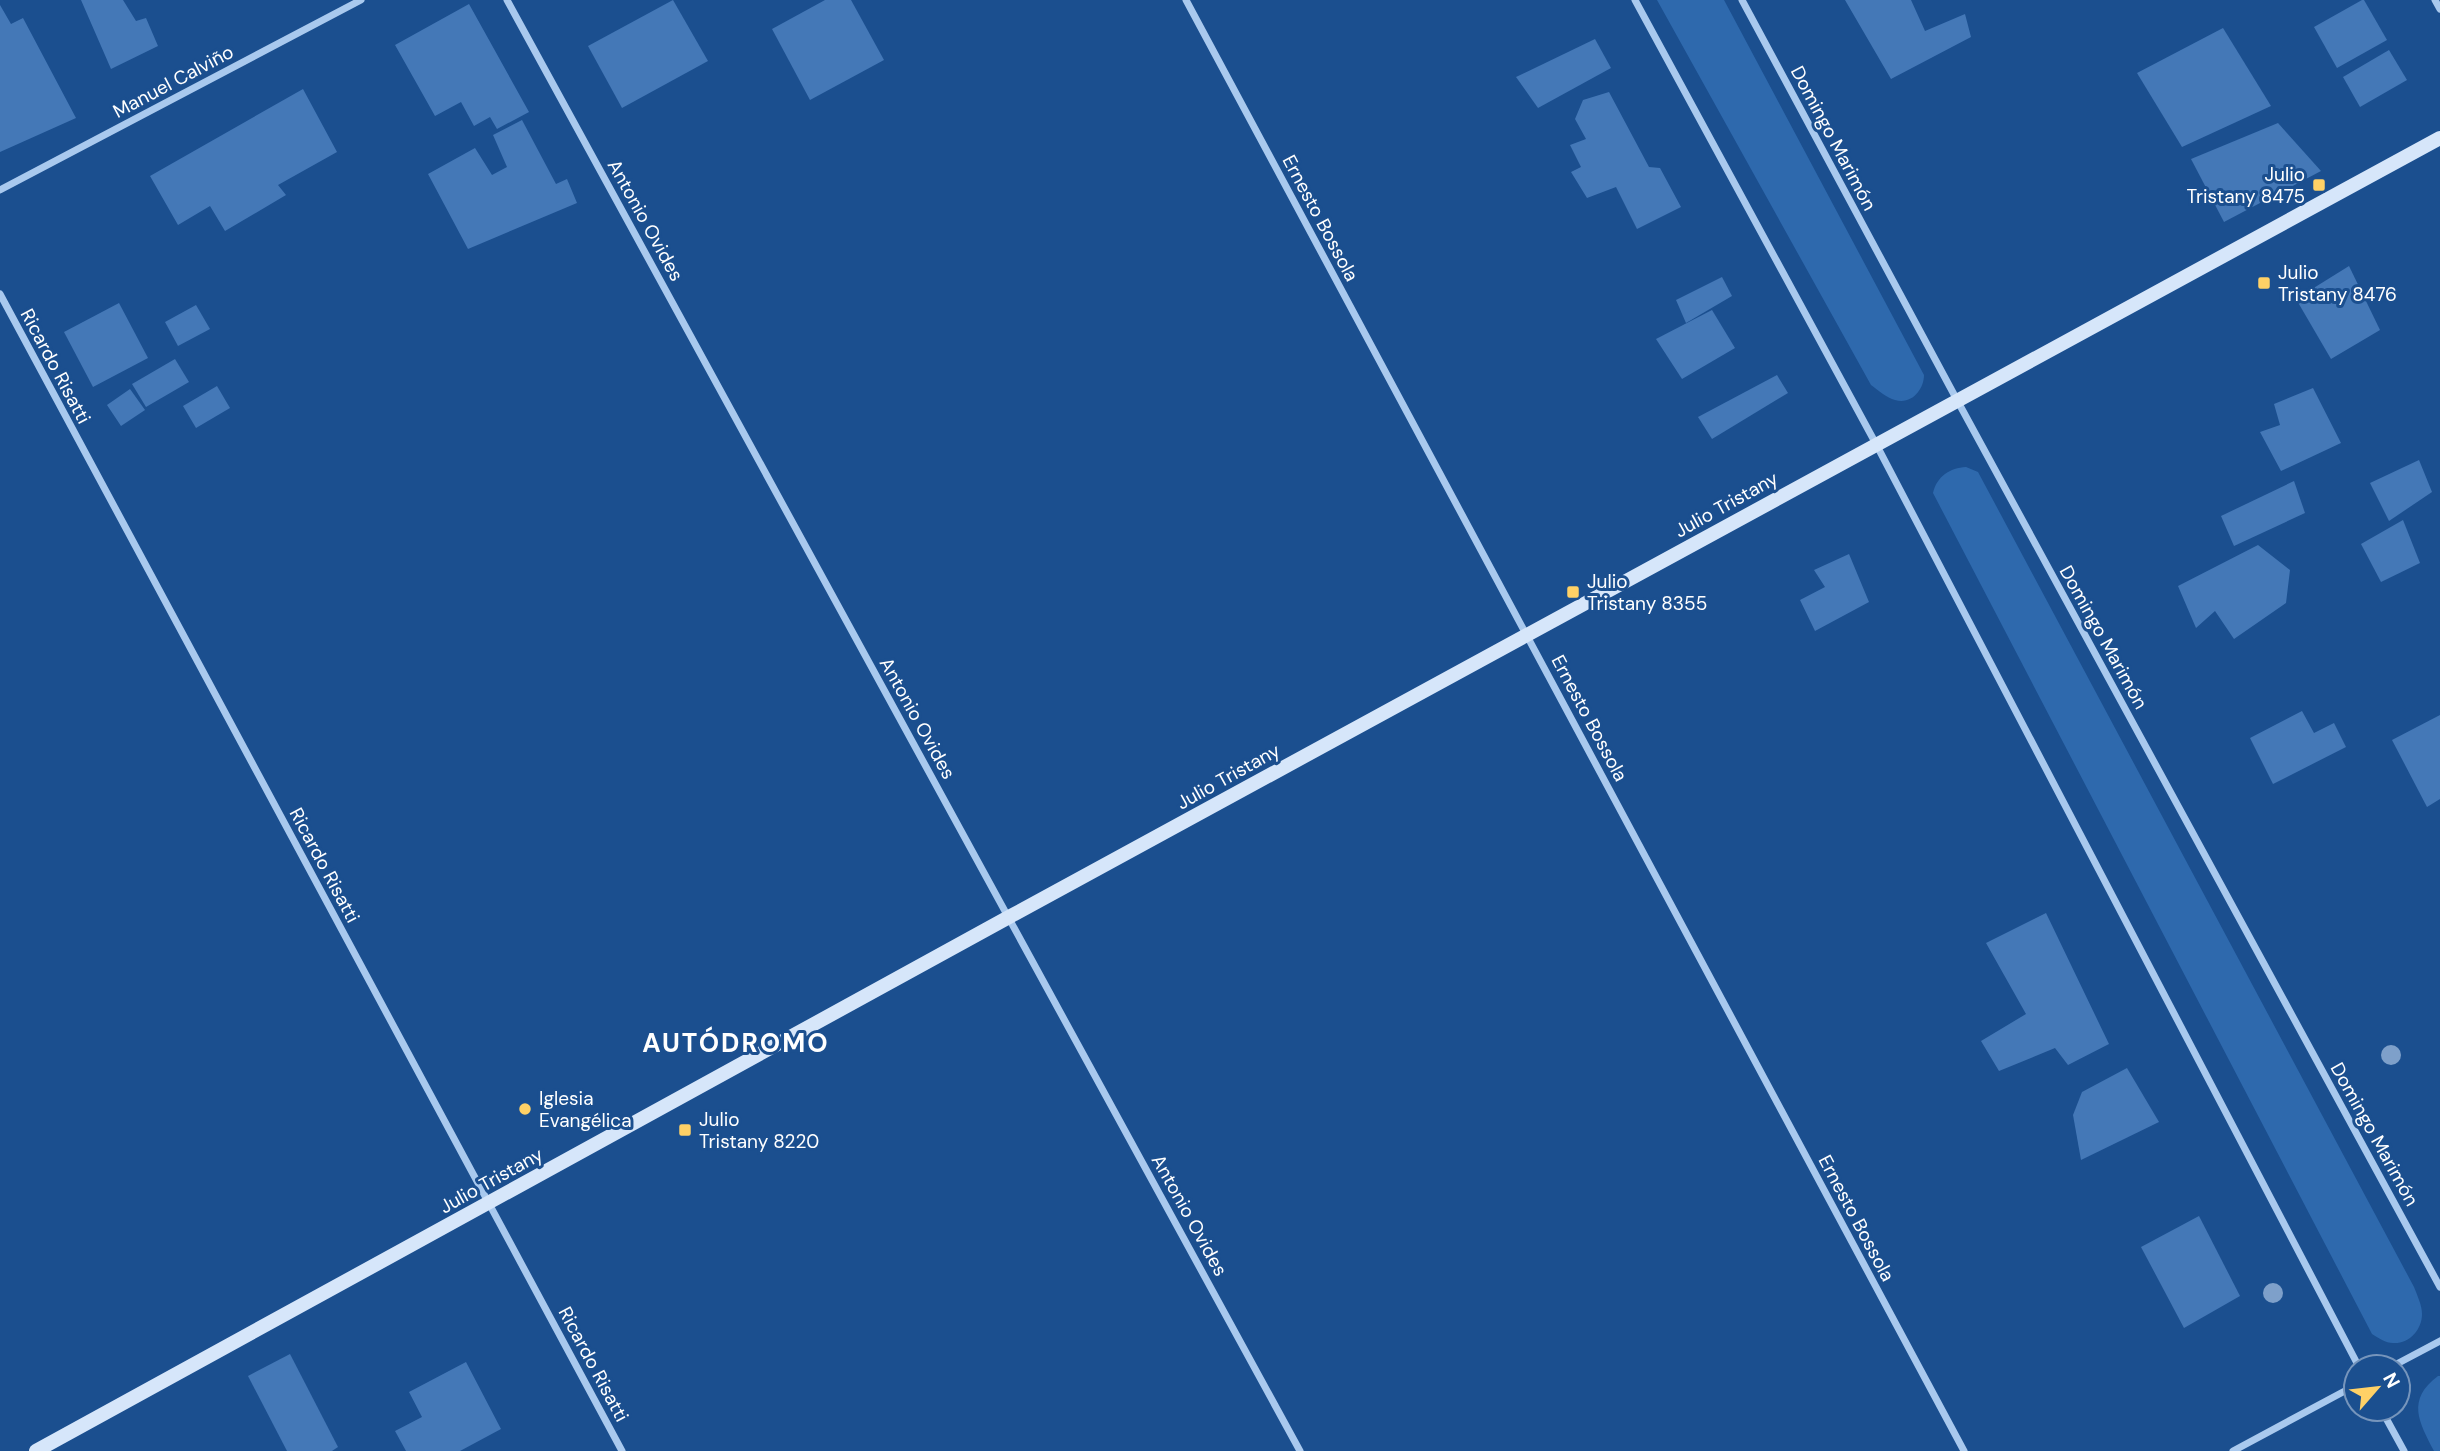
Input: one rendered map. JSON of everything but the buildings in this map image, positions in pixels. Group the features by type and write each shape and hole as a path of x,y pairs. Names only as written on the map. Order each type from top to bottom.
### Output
{"main road":[{"name":"Julio Tristany","path":"36,1451 1009,917 2440,138"}],"street":[{"name":"Manuel Calviño","path":"0,190 361,0"},
{"name":"Antonio Ovides","path":"507,0 1300,1451"},
{"name":"Ernesto Bossola","path":"1186,0 1964,1451"},
{"path":"1634,0 1876,444 2352,1353"},
{"name":"Domingo Marimón","path":"1742,0 2440,1287"},
{"path":"2435,0 2440,9"},
{"name":"Ricardo Risatti","path":"0,294 622,1451"},
{"path":"2412,1356 2440,1341"},
{"path":"2233,1451 2342,1393"},
{"path":"2389,1423 2404,1451"}],"shaded area":[{"path":"1657,0 1724,0 1924,375 1922,386 1912,398 1895,400 1871,385"},
{"path":"1966,467 1978,472 2414,1287 2421,1307 2421,1320 2414,1335 2404,1341 2390,1343 2372,1334 1933,493 1945,474"},
{"path":"2438,1376 2440,1451 2434,1451 2418,1412 2422,1394"}],"place":[{"name":"Julio Tristany 8475","path":"2319,185"},
{"name":"Julio Tristany 8476","path":"2264,283"},
{"name":"Julio Tristany 8355","path":"1573,592"},
{"name":"Iglesia Evangélica","path":"525,1109"},
{"name":"Julio Tristany 8220","path":"685,1130"}],"district":[{"name":"AUTÓDROMO","path":"736,1043"}]}
